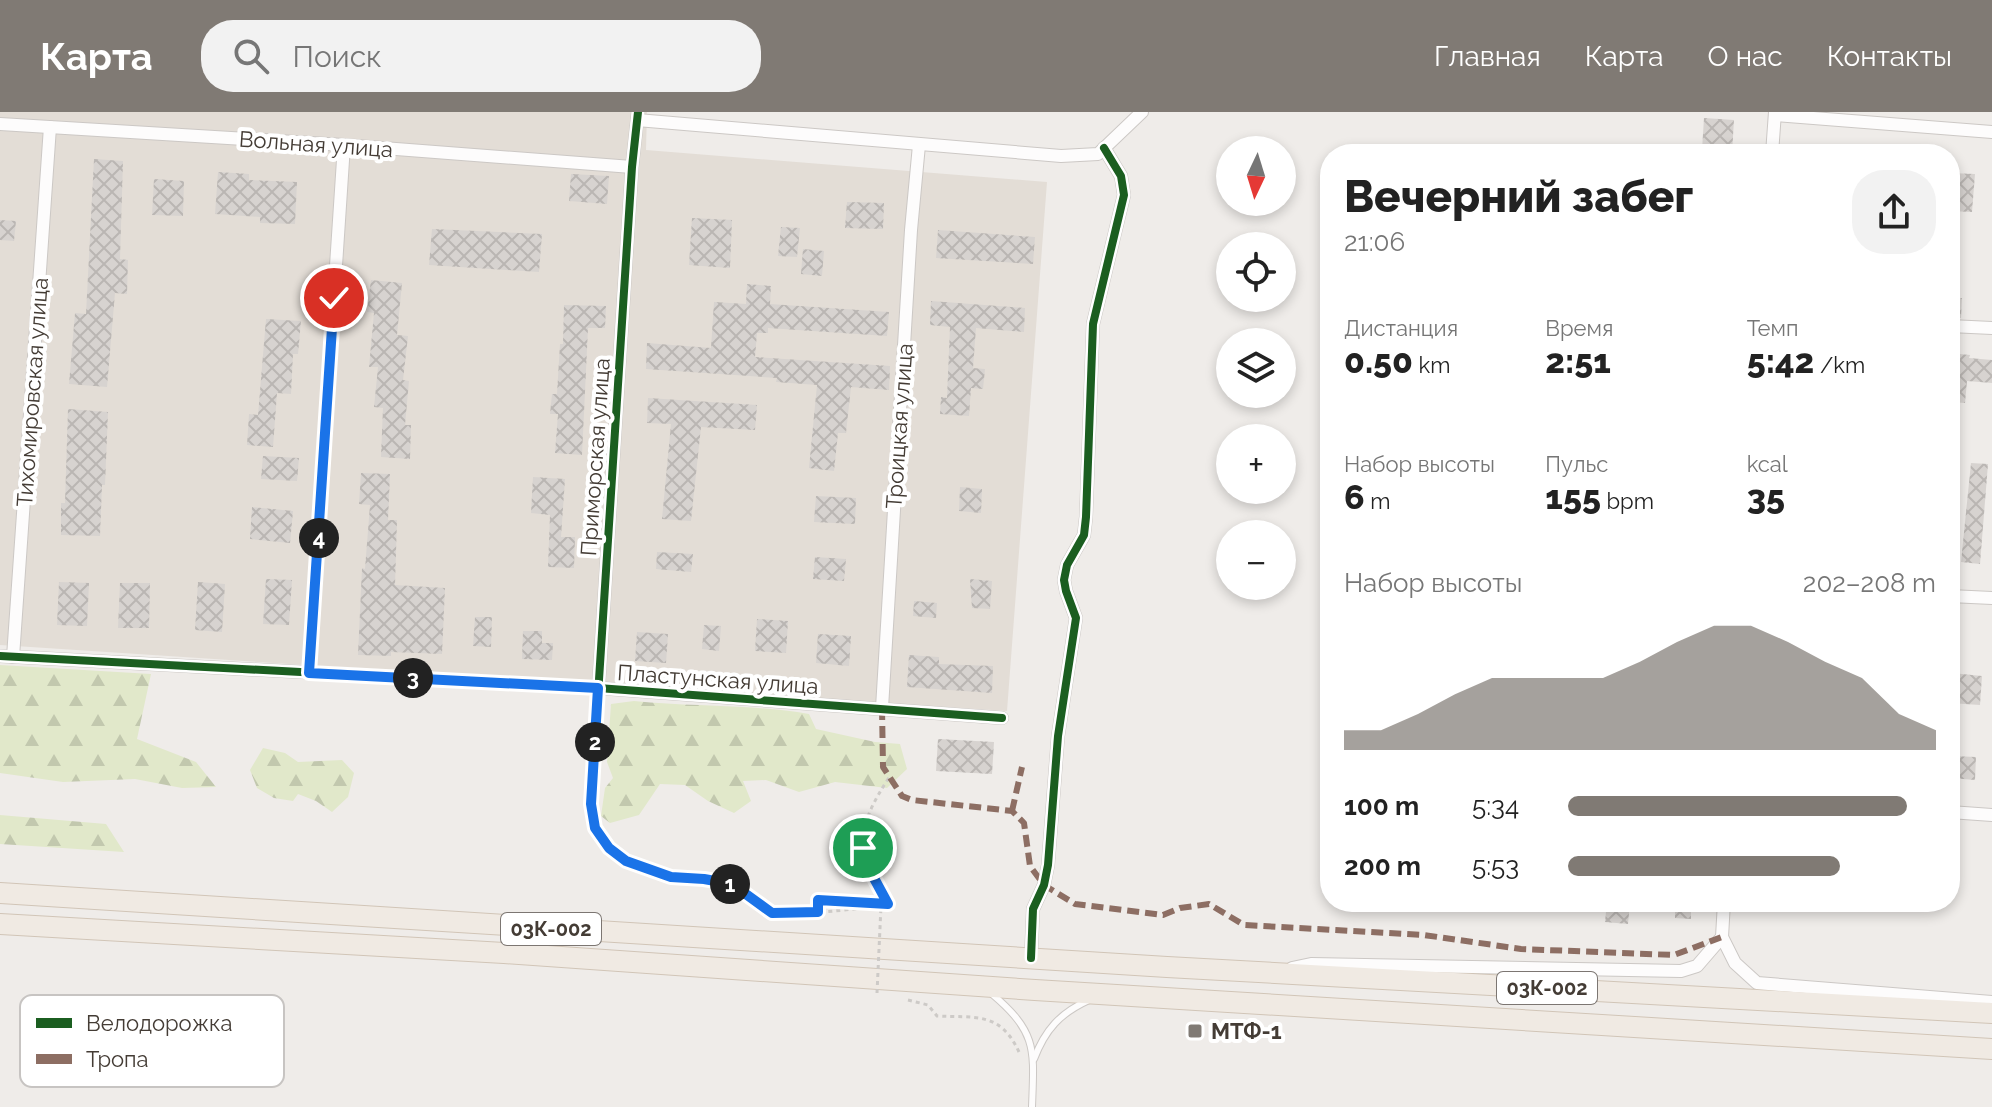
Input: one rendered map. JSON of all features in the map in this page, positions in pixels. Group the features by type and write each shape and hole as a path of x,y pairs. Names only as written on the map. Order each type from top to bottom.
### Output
{"main road":[{"name":"03К-002","path":"0,893 1031,958 1992,1013"},
{"name":"03К-002","path":"0,924 504,953 1992,1049"}],"street":[{"path":"638,116 919,145 1061,156 1098,154 1142,112"},
{"path":"1773,144 1775,114 1992,132"},
{"name":"Приморская улица","path":"591,804 632,167 638,116"},
{"name":"Вольная улица","path":"0,124 632,167"},
{"name":"Тихомировская улица","path":"7,656 50,127"},
{"path":"309,673 344,145"},
{"name":"Троицкая улица","path":"882,708 911,230 919,145"},
{"path":"1031,958 1033,909 1044,885 1048,865 1058,736 1076,618 1064,580 1067,565 1084,535 1086,517 1093,324 1124,195 1121,176 1104,148"},
{"path":"1960,326 1992,328"},
{"path":"1960,596 1992,598"},
{"name":"Пластунская улица","path":"7,656 598,688 1002,718"},
{"path":"1960,813 1992,815"},
{"path":"1723,912 1722,937 1735,963 1757,983 1992,1002"},
{"path":"1275,972 1311,964 1681,971 1697,966 1722,937"}],"lane":[{"path":"983,986 1023,1024 1030,1037 1034,1059 1032,1107"},
{"path":"1034,1059 1053,1022 1073,1007 1104,994"}],"path":[{"path":"818,912 818,900 888,904 868,867 863,848 863,824 890,776"},
{"path":"591,804 595,828 609,848 626,861 671,877 732,884 772,913 881,906 877,993"},
{"path":"928,1005 937,1016 985,1019 1001,1025 1021,1055"}],"shaded area":[{"path":"0,112 647,112 646,150 1047,182 1007,711 0,645"}],"green space":[{"path":"0,665 151,674 137,739 196,762 216,787 182,788 135,779 63,782 0,773"},
{"path":"634,701 809,714 816,729 875,742 900,744 907,769 887,788 835,782 799,792 766,780 743,781 751,801 734,813 708,801 685,785 660,784 639,815 610,823 601,816 605,788 613,778 607,762 611,704"},
{"path":"263,748 285,753 298,762 342,760 354,773 348,797 332,812 298,794 293,801 274,798 257,788 250,770"},
{"path":"0,815 106,824 124,852 0,844"}],"building":[{"path":"1704,118 1734,120 1733,144 1702,144"},
{"path":"94,159 123,161 120,259 128,260 127,294 115,293 107,387 69,384 75,313 86,314"},
{"path":"218,172 249,174 249,180 297,182 295,224 260,223 260,217 215,214"},
{"path":"1960,173 1975,174 1972,212 1960,211"},
{"path":"571,174 609,176 607,204 569,201"},
{"path":"154,179 184,181 183,216 152,215"},
{"path":"847,202 884,203 883,229 845,228"},
{"path":"692,218 732,220 730,268 689,265"},
{"path":"0,220 16,221 14,241 0,240"},
{"path":"781,227 800,228 797,257 778,256"},
{"path":"432,229 542,234 539,272 429,265"},
{"path":"938,230 1035,237 1033,264 936,258"},
{"path":"803,249 824,251 822,276 801,274"},
{"path":"371,280 402,283 397,335 408,336 403,380 409,381 405,425 411,425 410,459 381,457 383,408 374,407 378,367 369,367 374,313 367,312"},
{"path":"747,284 771,286 770,304 889,312 887,336 768,328 768,333 757,333 755,357 890,366 889,390 851,387 846,433 838,433 834,471 809,468 817,385 776,382 777,378 646,369 647,343 711,348 714,302 746,304"},
{"path":"931,301 1025,308 1024,332 976,328 973,368 985,369 983,389 971,388 969,416 940,414 941,397 947,398 950,327 930,325"},
{"path":"564,305 606,306 605,328 588,328 582,455 555,453 558,414 550,414 552,394 557,394"},
{"path":"266,319 301,321 298,354 293,354 291,394 277,393 273,447 247,445 249,414 258,415"},
{"path":"1960,354 1992,360 1992,383 1967,381 1965,403 1960,403"},
{"path":"648,398 757,405 755,430 701,427 691,521 662,519 671,424 647,423"},
{"path":"68,409 108,412 100,536 61,535"},
{"path":"263,456 299,458 297,481 261,479"},
{"path":"1971,463 1988,464 1980,564 1961,562"},
{"path":"361,473 390,474 388,520 397,520 395,585 445,588 442,654 391,652 391,656 358,655 362,568 365,569 370,505 359,504"},
{"path":"533,477 565,479 561,537 575,537 574,568 548,567 550,515 531,513"},
{"path":"960,487 982,489 981,513 959,511"},
{"path":"816,496 856,498 855,524 814,522"},
{"path":"252,507 293,511 290,543 250,539"},
{"path":"657,552 693,554 691,572 656,569"},
{"path":"815,557 846,559 844,581 813,579"},
{"path":"266,579 292,580 289,625 263,624"},
{"path":"970,579 992,581 990,609 972,608"},
{"path":"59,582 89,583 87,626 57,625"},
{"path":"198,582 225,584 222,632 195,630"},
{"path":"120,583 150,583 149,628 118,628"},
{"path":"914,601 937,603 936,618 913,616"},
{"path":"475,617 492,617 491,647 473,646"},
{"path":"757,619 788,621 786,653 755,651"},
{"path":"704,625 721,626 719,651 702,649"},
{"path":"523,631 542,631 542,643 553,643 552,660 522,659"},
{"path":"637,632 668,634 666,663 635,661"},
{"path":"818,634 851,636 849,666 816,663"},
{"path":"909,655 939,657 939,664 993,666 992,693 907,687"},
{"path":"1960,674 1982,676 1980,705 1960,704"},
{"path":"938,739 994,742 992,774 936,771"},
{"path":"1960,756 1976,757 1975,780 1960,779"},
{"path":"1606,912 1629,912 1628,924 1605,922"},
{"path":"1675,912 1691,912 1691,919 1675,918"}],"marked path":[{"path":"882,708 883,767 902,796 912,800 1012,811 1024,823 1030,866 1044,885 1075,904 1163,915 1180,908 1209,904 1244,925 1424,935 1521,949 1674,955 1722,937"},
{"path":"1012,811 1022,767"}],"cycle path":[{"path":"591,804 638,112"},
{"path":"1031,958 1033,909 1044,885 1048,865 1058,736 1076,618 1064,580 1067,565 1084,535 1086,517 1093,324 1124,195 1121,176 1104,148"},
{"path":"0,656 598,688 1002,718"}],"place":[{"name":"МТФ-1","path":"1195,1031"}],"route":[{"path":"334,298 309,673 598,688 591,804 595,828 609,848 626,861 647,870 671,877 732,884 772,913 818,912 818,900 888,904 868,867 863,848"}]}
